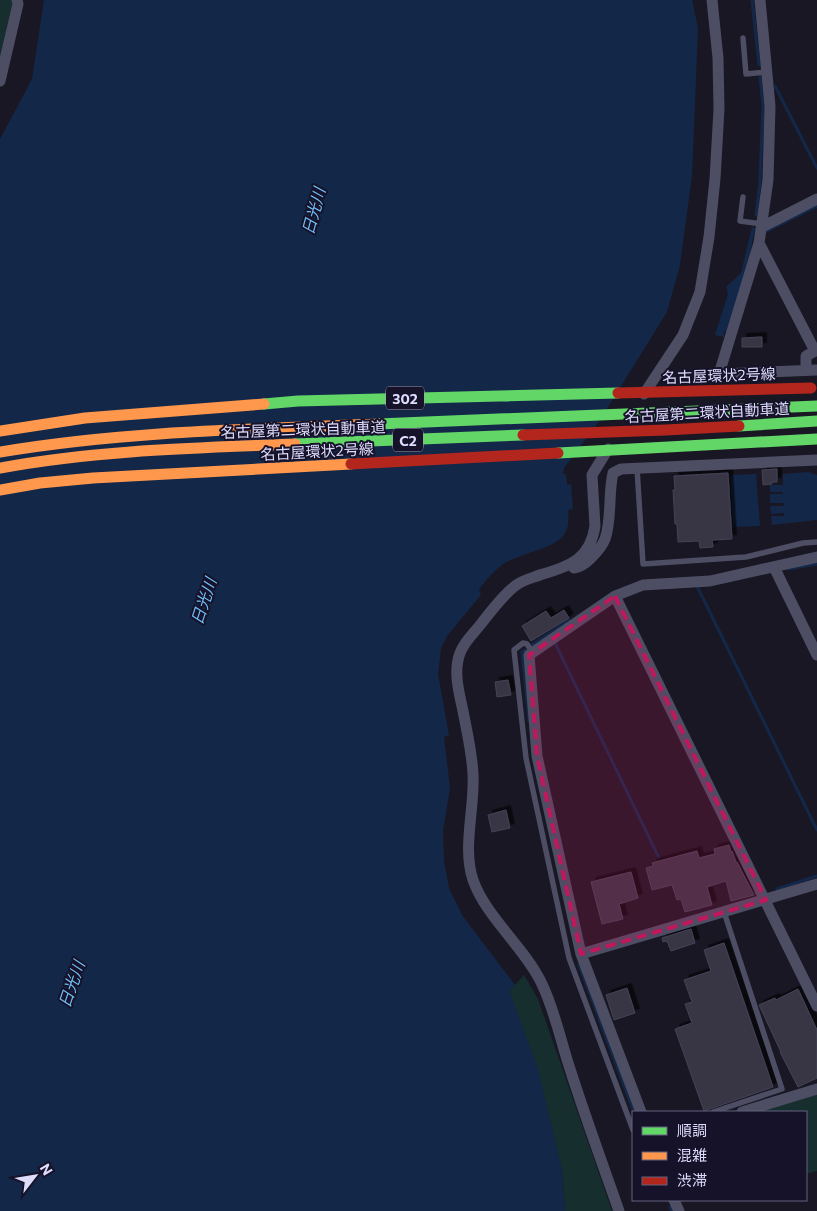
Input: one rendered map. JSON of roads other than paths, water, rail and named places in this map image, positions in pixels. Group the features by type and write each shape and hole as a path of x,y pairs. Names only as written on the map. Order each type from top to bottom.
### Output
{"highway":[{"name":"名古屋環状2号線","path":"0,431 85,418 298,401 812,388"},
{"name":"名古屋第二環状自動車道","path":"0,452 28,446 167,433 817,406"},
{"name":"名古屋第二環状自動車道","path":"0,468 92,455 167,449 666,430 817,421"},
{"name":"名古屋環状2号線","path":"0,490 40,483 103,477 817,440"}],"street":[{"path":"0,81 18,4 17,0"},
{"path":"619,1211 541,981 491,912 474,882 470,869 469,840 473,775 457,681 456,664 464,643 516,585 570,565 584,554 590,545 595,526 592,475 683,335 700,292 709,237 714,189 719,109 718,58 712,0"},
{"path":"759,243 816,350 806,356 812,370 719,374 759,243 768,180 770,106 760,0"},
{"path":"762,225 817,199"},
{"path":"560,569 579,567 589,560 605,540 608,526 612,473 621,469 817,460"},
{"path":"641,1111 581,954 537,756 528,655 616,596 643,585 710,581 817,558"},
{"path":"774,567 817,655"},
{"path":"616,596 817,1006"},
{"path":"581,954 817,884"},
{"path":"745,1111 817,1089"}],"lane":[{"path":"743,38 746,74 768,72"},
{"path":"743,197 740,221 762,225"},
{"path":"637,468 643,564 746,557 803,543 817,542"},
{"path":"532,652 527,644 523,643 514,650 526,758 569,958 632,1127"},
{"path":"716,1111 782,1089 724,912"},
{"path":"569,958 581,954"}],"water":[{"name":"日光川","path":"44,0 692,0 698,28 692,176 680,265 667,312 600,420 564,468 563,474 566,474 567,485 571,484 573,509 568,510 568,524 565,533 558,541 503,564 487,579 479,589 481,595 447,636 441,648 438,674 449,735 444,737 450,788 443,831 444,862 449,888 462,915 515,985 509,990 538,1069 562,1170 565,1211 0,1211 0,139 32,79"},
{"path":"752,227 755,228 747,270 726,332 724,331 724,337 715,335 728,294 726,287 741,273"},
{"path":"808,472 817,475 817,520 772,525 771,516 784,516 784,513 771,514 770,506 784,506 784,503 770,503 770,494 783,494 783,492 770,492 770,485 783,485 783,474"},
{"path":"756,474 760,526 733,527 730,475"}],"waterway":[{"path":"752,0 759,65"},
{"path":"756,215 760,181 763,106 760,77"},
{"path":"775,86 817,168"},
{"path":"765,232 817,206"},
{"path":"788,569 817,564"},
{"path":"697,586 817,830"},
{"path":"532,645 569,620"},
{"path":"555,643 659,858"},
{"path":"525,650 522,652 529,721"},
{"path":"777,889 817,876"},
{"path":"579,965 634,1111"},
{"path":"670,1207 672,1211"}]}
